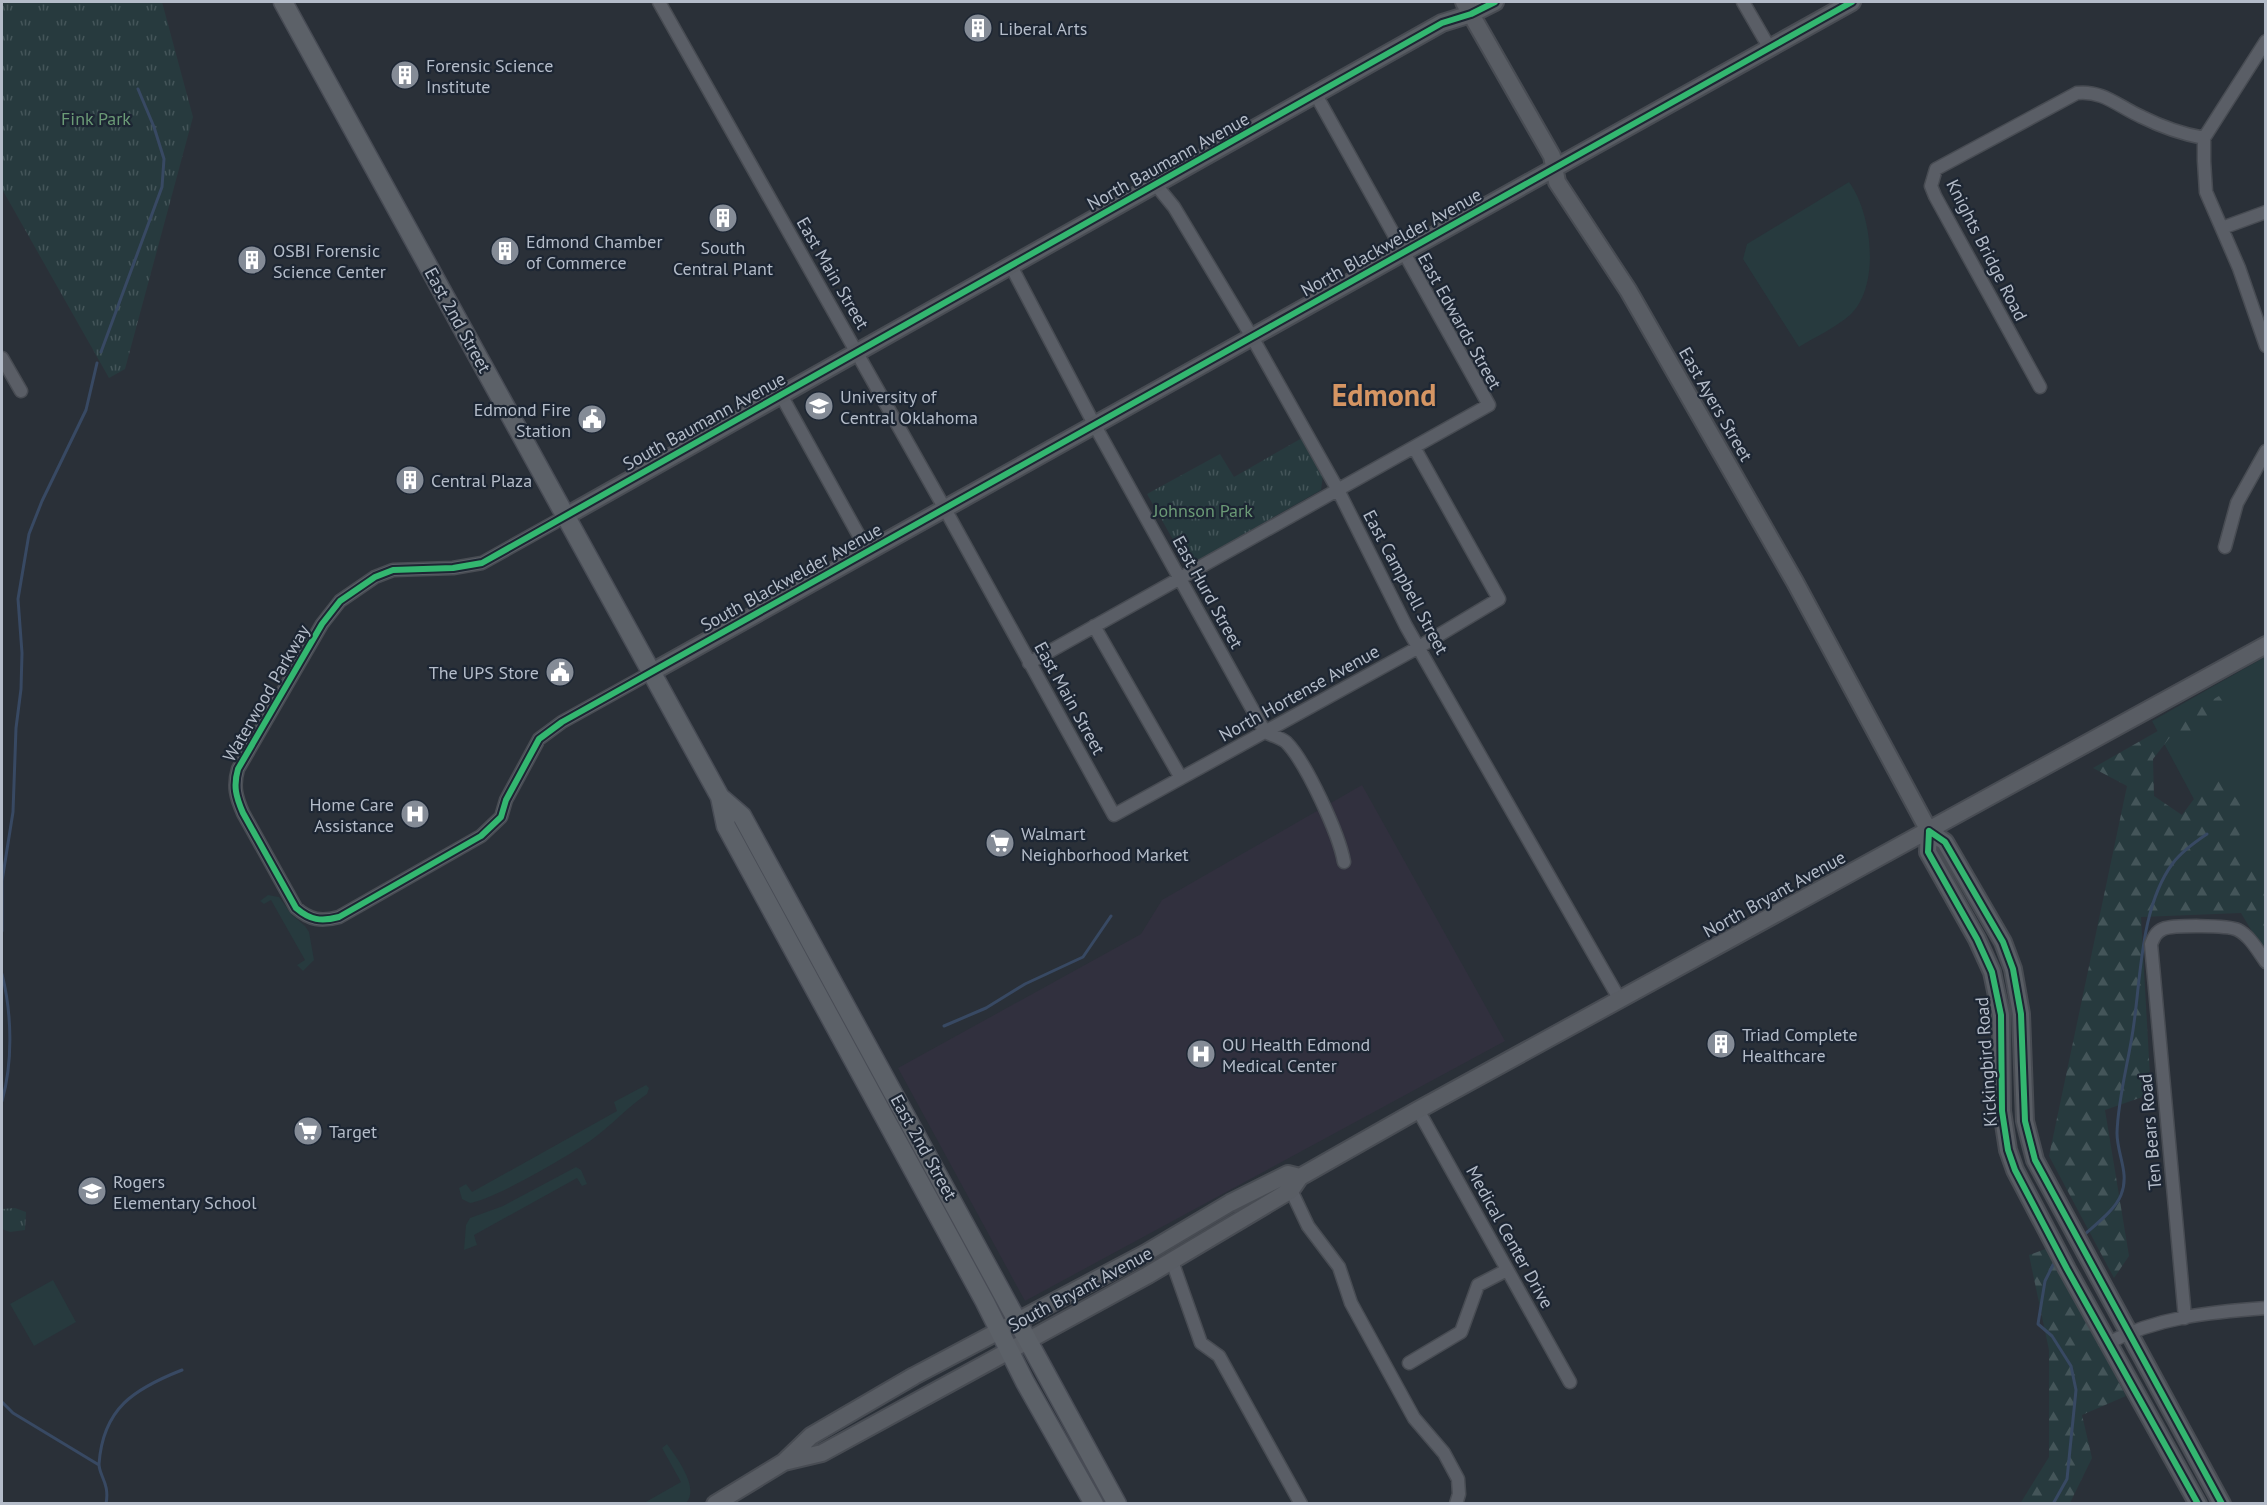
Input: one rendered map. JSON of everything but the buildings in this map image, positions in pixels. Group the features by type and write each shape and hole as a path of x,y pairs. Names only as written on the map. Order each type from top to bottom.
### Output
{"main road":[{"name":"East 2nd Street","path":"283,2 720,797 726,826 1094,1503"},
{"name":"East 2nd Street","path":"720,797 742,816 1117,1503"},
{"path":"750,871 768,885 785,912 795,914"},
{"path":"885,1118 916,1132"}],"street":[{"name":"East Main Street","path":"659,2 945,509 1114,815"},
{"name":"North Baumann Avenue","path":"857,352 1442,22 1468,8 1495,2"},
{"path":"1743,2 1769,47"},
{"name":"North Blackwelder Avenue","path":"945,509 1852,2"},
{"name":"East Ayers Street","path":"1468,8 1552,156 1557,182 1629,290 1795,582 1929,831"},
{"path":"2265,41 2204,138 2206,192 2222,228 2265,346"},
{"name":"Knights Bridge Road","path":"2040,387 1935,196 1931,186 1936,169 2077,93 2102,95 2141,117 2182,134 2204,138"},
{"name":"East Edwards Street","path":"1316,95 1489,405 1415,449"},
{"name":"East Campbell Street","path":"1156,185 1174,207 1252,337 1338,490 1419,646 1620,1000"},
{"path":"2222,228 2265,212"},
{"name":"East Hurd Street","path":"1011,266 1094,424 1265,732 1285,741 1322,802 1341,846 1344,862"},
{"name":"South Baumann Avenue","path":"566,516 857,352"},
{"path":"2,358 21,391"},
{"path":"781,395 868,552"},
{"path":"1029,663 1415,449"},
{"name":"North Hortense Avenue","path":"1114,815 1500,599 1415,449"},
{"path":"2225,547 2237,502 2265,451"},
{"name":"South Blackwelder Avenue","path":"651,672 945,509"},
{"name":"Waterwood Parkway","path":"566,516 482,563 453,568 407,568 375,577 340,601 322,624 238,769 235,781 237,800 243,813 296,908 309,918 319,921 339,917 481,836 501,817 506,800 539,739 562,722 651,672"},
{"path":"1094,626 1181,778"},
{"name":"North Bryant Avenue","path":"1295,1183 1418,1110 2265,645"},
{"name":"Kickingbird Road","path":"1929,831 1946,842 1988,914 2009,957 2021,1014 2025,1121 2035,1160 2127,1333 2219,1497"},
{"name":"Kickingbird Road","path":"1929,831 1928,852 1975,936 1992,972 2001,1015 2002,1111 2008,1150 2015,1170 2197,1503"},
{"name":"Ten Bears Road","path":"2185,1318 2151,944 2155,934 2164,928 2223,927 2238,930 2251,941 2265,962"},
{"name":"Medical Center Drive","path":"1418,1110 1570,1382"},
{"name":"South Bryant Avenue","path":"715,1503 784,1462 811,1436 1146,1253 1249,1193 1288,1174 1295,1183 1173,1261 822,1453 784,1462"},
{"path":"1295,1183 1308,1226 1339,1267 1351,1304 1414,1418 1444,1453 1458,1479 1459,1494 1456,1503"},
{"path":"1173,1261 1201,1343 1219,1356 1301,1503"},
{"path":"1408,1364 1461,1332 1478,1286 1507,1270"},
{"path":"2108,1343 2154,1323 2265,1308"},
{"path":"2159,1433 2177,1422"},
{"path":"2197,1503 2219,1497"}],"shaded area":[{"name":"OU Health Edmond Medical Center","path":"1362,785 1505,1041 1025,1301 898,1068 1141,934 1162,900"}],"green space":[{"name":"Fink Park","path":"2,2 162,2 193,117 125,369 109,378 2,189"},
{"path":"1849,182 1857,195 1868,230 1870,249 1866,286 1860,302 1850,315 1799,347 1743,259 1747,244"},
{"name":"Johnson Park","path":"1302,438 1323,475 1321,490 1200,559 1184,559 1147,494 1220,454 1234,477"},
{"path":"2265,657 2265,932 2152,721"},
{"path":"2219,696 2227,708 2196,742 2171,736 2153,759 2154,796 2182,815 2214,772 2248,812 2236,845 2265,891 2265,953 2241,913 2141,917 2151,1094 2105,1110 2129,1256 2114,1278 2049,1156 2127,786 2093,768"},
{"path":"268,895 279,897 292,915 309,932 314,960 303,971 297,965 305,960 271,900 264,904 260,901"},
{"path":"646,1085 649,1088 647,1094 579,1148 531,1176 482,1200 470,1203 462,1199 459,1188 466,1184 472,1192 617,1111 614,1102"},
{"path":"576,1167 581,1170 587,1184 582,1186 577,1178 474,1235 477,1245 464,1250 466,1225 470,1218 503,1206"},
{"path":"15,1208 26,1212 25,1230 10,1232 2,1229 2,1209"},
{"path":"2048,1248 2126,1396 2082,1415 2092,1458 2070,1503 2020,1504 2049,1457 2049,1350 2029,1255"},
{"path":"53,1280 76,1322 34,1346 10,1304"},
{"path":"667,1444 686,1473 690,1497 686,1503 644,1503 681,1482 662,1448"}],"waterway":[{"path":"101,352 162,187 164,159 138,89"},
{"path":"2,931 2,881 13,812 16,728 21,689 22,653 18,599 29,534 42,501 86,410 97,363"},
{"path":"2084,1235 2114,1206 2123,1187 2124,1172 2117,1133 2118,1120 2144,944 2154,900 2173,863 2207,834"},
{"path":"944,1026 986,1008 1025,984 1083,957 1111,916"},
{"path":"2,974 8,1005 10,1038 6,1086 2,1101"},
{"path":"2053,1265 2045,1281 2038,1324 2052,1336 2071,1366 2076,1390 2067,1479 2053,1504"},
{"path":"106,1504 106,1485 99,1464 107,1428 114,1415 136,1393 182,1370"},
{"path":"2,1402 13,1413 99,1465"}],"cycle path":[{"path":"1495,2 1471,14 1442,23 482,563 453,568 393,570 375,577 340,601 322,624 236,775 236,791 243,813 296,908 316,919 339,917 481,836 501,817 506,800 539,739 562,722 1852,2"},
{"path":"1929,831 1945,842 2003,942 2013,969 2021,1014 2025,1121 2035,1160 2222,1504"},
{"path":"1929,831 1928,852 1977,939 1992,972 2001,1015 2002,1111 2008,1150 2015,1170 2067,1269 2198,1504"}],"place":[{"name":"Liberal Arts","path":"978,28"},
{"name":"Forensic Science Institute","path":"405,75"},
{"name":"South Central Plant","path":"723,218"},
{"name":"Edmond Chamber of Commerce","path":"505,251"},
{"name":"OSBI Forensic Science Center","path":"252,260"},
{"name":"University of Central Oklahoma","path":"819,406"},
{"name":"Edmond Fire Station","path":"592,419"},
{"name":"Central Plaza","path":"410,480"},
{"name":"The UPS Store","path":"560,672"},
{"name":"Home Care Assistance","path":"415,814"},
{"name":"Walmart Neighborhood Market","path":"1000,843"},
{"name":"Triad Complete Healthcare","path":"1721,1044"},
{"name":"OU Health Edmond Medical Center","path":"1201,1054"},
{"name":"Target","path":"308,1131"},
{"name":"Rogers Elementary School","path":"92,1191"}],"district":[{"name":"Edmond","path":"1384,394"}]}
